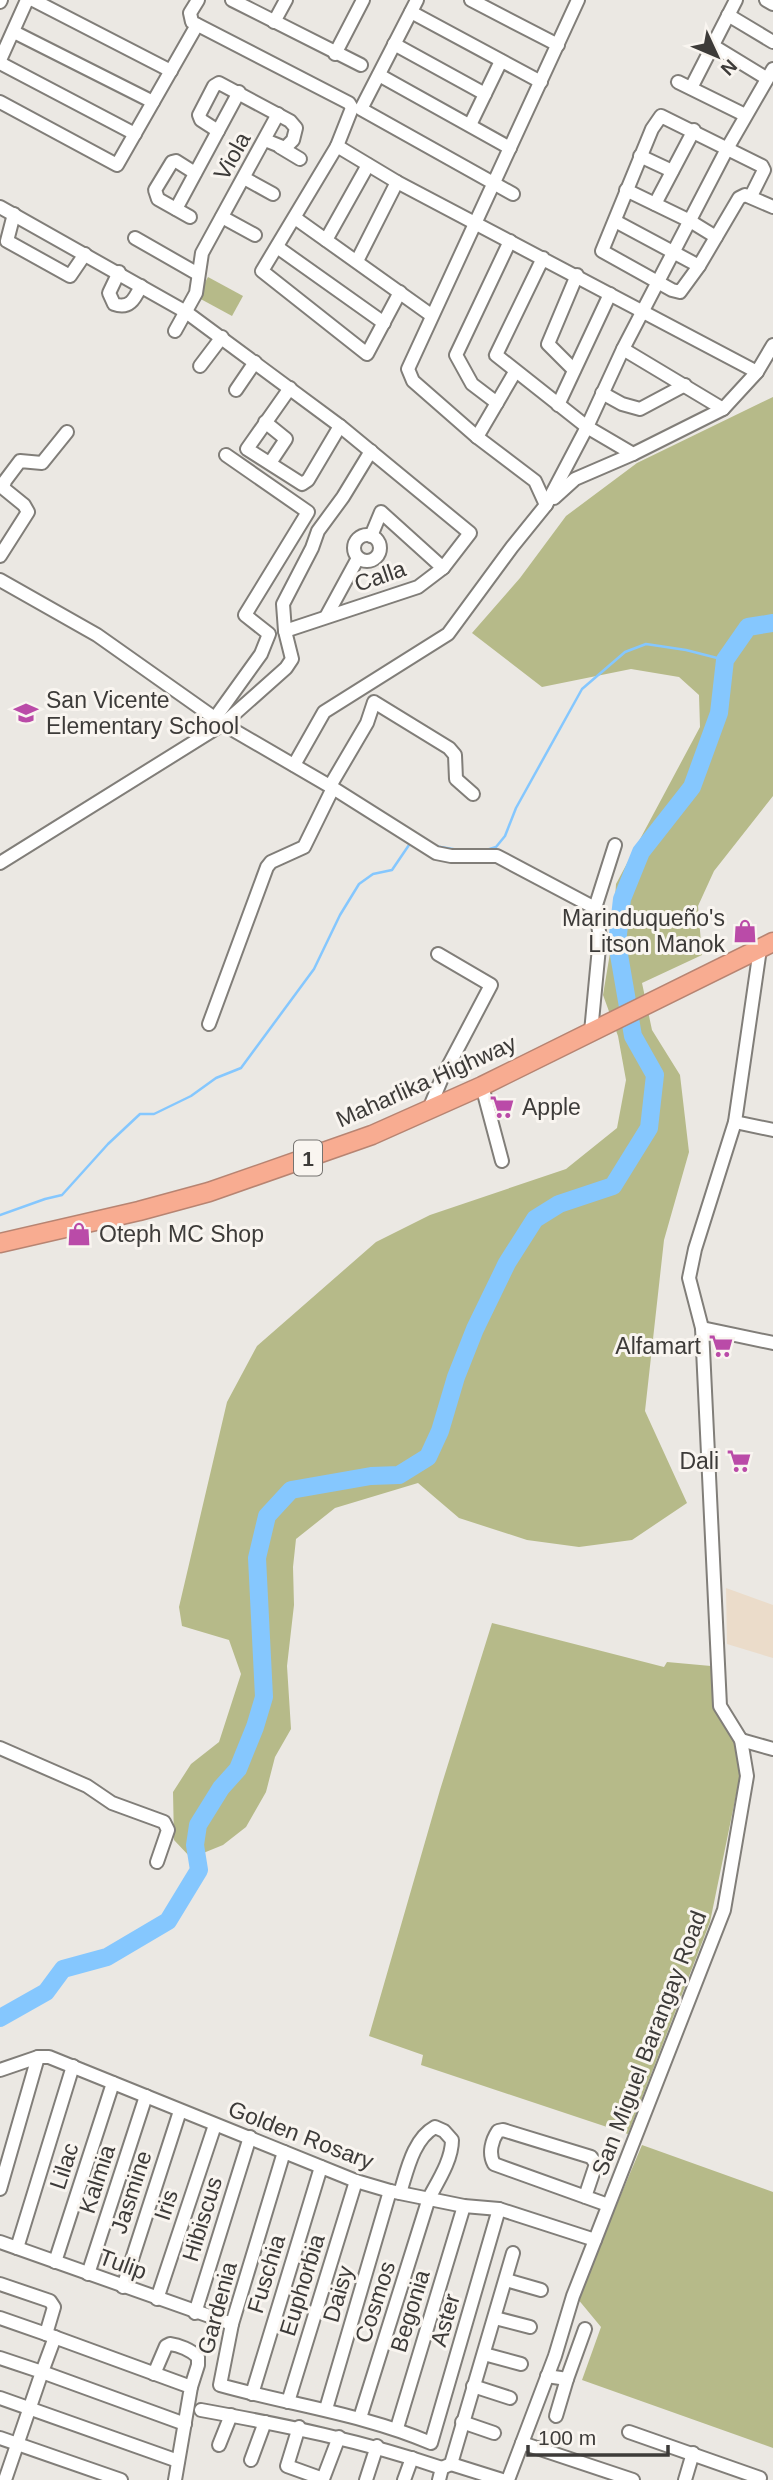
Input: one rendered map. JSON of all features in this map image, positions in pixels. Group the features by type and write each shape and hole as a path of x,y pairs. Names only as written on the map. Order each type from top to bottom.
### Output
{"highway":[{"name":"Maharlika Highway","path":"0,1243 139,1212 209,1192 372,1135 482,1086 766,946"}],"street":[{"path":"27,0 0,62 135,134"},
{"path":"33,0 171,71"},
{"path":"198,0 189,18 197,26 349,103 352,108 337,146 262,271 367,354 400,292"},
{"path":"232,0 361,65"},
{"path":"274,22 286,0"},
{"path":"335,54 363,0"},
{"path":"471,0 558,45"},
{"path":"546,505 535,481 477,437 413,381 408,369 578,0"},
{"path":"691,88 736,0"},
{"path":"766,0 773,4"},
{"path":"513,194 361,109 414,6 501,61 541,82"},
{"path":"728,15 773,42"},
{"path":"0,102 117,165 197,26"},
{"path":"14,32 153,102"},
{"path":"394,44 485,94"},
{"path":"546,505 587,427 642,311 769,74 712,45"},
{"path":"470,125 501,61"},
{"path":"379,75 510,148"},
{"path":"678,82 745,115"},
{"path":"218,131 199,118 214,86 221,83 290,121 296,128 296,133 289,146 280,147"},
{"path":"176,209 239,92"},
{"name":"Viola","path":"175,331 196,293 202,253 278,114"},
{"path":"751,196 762,175 762,166 661,116 657,119 640,156 601,251 680,292 699,266 739,198 751,196 773,207"},
{"path":"655,204 694,130"},
{"path":"265,140 300,159"},
{"path":"337,146 397,182 757,372"},
{"path":"640,156 673,171"},
{"path":"190,217 158,199 155,190 172,162 176,161 195,173"},
{"path":"326,240 368,165"},
{"path":"244,178 273,194"},
{"path":"357,261 397,182"},
{"path":"626,190 690,221 716,237"},
{"path":"0,206 186,312 371,451 343,498 318,531 313,548 283,604 285,631 292,659 286,668 219,721 4,857"},
{"path":"13,214 7,240 70,276 85,254"},
{"name":"Viola","path":"222,217 255,235"},
{"path":"295,218 431,315"},
{"path":"615,221 699,266"},
{"path":"135,238 198,274"},
{"path":"497,403 472,384 456,355 510,241"},
{"path":"277,247 384,323"},
{"path":"543,258 496,355 587,427 633,453"},
{"path":"118,272 109,293 114,304 123,306 131,303 141,286"},
{"path":"574,370 548,344 577,275"},
{"path":"558,405 610,294"},
{"path":"200,366 222,337"},
{"path":"294,765 324,712 448,634 546,505 575,479 723,409 757,372 773,345"},
{"path":"623,349 723,409"},
{"path":"236,390 255,362"},
{"path":"477,437 515,372"},
{"path":"602,393 622,404 640,409 685,386"},
{"path":"290,388 247,449 298,483 304,482 340,426"},
{"path":"265,422 286,439 271,463"},
{"path":"0,556 28,512 24,505 3,488 5,481 20,461 42,463 67,432"},
{"name":"Calla","path":"285,631 418,587 443,568 470,533 371,451"},
{"path":"219,721 261,654 269,634 245,615 308,512 226,455"},
{"path":"370,536 381,512 443,568"},
{"path":"362,536 370,536 379,544 379,553 369,561 358,558 354,550 356,541 362,536"},
{"path":"327,615 358,558"},
{"path":"0,580 97,635 219,721 436,853 451,856 497,856 595,908"},
{"path":"209,1024 267,867 271,862 303,847 374,702 421,728 453,751 456,779 472,794"},
{"path":"595,1030 600,937 595,908 615,845"},
{"name":"San Miguel Barangay Road","path":"508,2480 608,2205 720,1926 747,1776 741,1740 720,1706 702,1328 689,1278 695,1249 735,1122 766,946"},
{"path":"429,1109 442,1078 491,985 438,954"},
{"path":"482,1086 502,1161"},
{"path":"735,1122 773,1130"},
{"path":"702,1328 773,1343"},
{"path":"741,1740 773,1749"},
{"path":"0,1748 87,1786 112,1803 164,1822 168,1830 157,1862"},
{"path":"0,2070 38,2057"},
{"path":"0,2189 38,2057"},
{"name":"Golden Rosary","path":"38,2057 49,2057 73,2066 356,2180 395,2192 464,2206 499,2209 595,2240"},
{"path":"17,2248 73,2066"},
{"name":"Lilac","path":"55,2262 113,2083"},
{"name":"Kalmia","path":"88,2274 146,2096"},
{"name":"Jasmine","path":"123,2287 180,2111"},
{"name":"Iris","path":"157,2299 215,2125"},
{"name":"Daisy","path":"326,2409 395,2192 415,2150 427,2133 439,2127 449,2136 452,2144 444,2169 429,2198"},
{"path":"585,2197 596,2164 590,2157 498,2131 491,2149 494,2164 585,2197 608,2205"},
{"name":"Hibiscus","path":"195,2313 250,2137"},
{"name":"Gardenia","path":"284,2152 232,2324 220,2385 397,2428 431,2443"},
{"name":"Fuschia","path":"252,2394 321,2167"},
{"name":"Euphorbia","path":"288,2402 356,2180"},
{"name":"Cosmos","path":"360,2418 429,2198"},
{"name":"Begonia","path":"397,2428 464,2206"},
{"name":"Aster","path":"431,2443 499,2209"},
{"name":"Tulip","path":"0,2242 232,2324"},
{"path":"444,2470 484,2354 513,2253"},
{"path":"506,2280 541,2290"},
{"path":"0,2284 52,2302 54,2307 51,2336 42,2372 3,2480"},
{"path":"0,2318 191,2387"},
{"path":"495,2318 530,2327"},
{"path":"556,2416 585,2329"},
{"path":"154,2374 166,2346 170,2344 194,2352 198,2357 175,2480"},
{"path":"484,2354 521,2364"},
{"path":"0,2358 185,2424"},
{"path":"547,2376 567,2379"},
{"path":"473,2386 510,2398"},
{"path":"0,2398 178,2462"},
{"path":"201,2410 299,2427 377,2446 444,2470 502,2480"},
{"path":"219,2445 231,2415"},
{"path":"251,2460 265,2422"},
{"path":"462,2422 494,2433"},
{"path":"299,2427 288,2466 323,2479 338,2437"},
{"path":"629,2432 760,2478 758,2480"},
{"path":"0,2438 121,2480"},
{"path":"522,2443 626,2479"},
{"path":"366,2480 377,2446"},
{"path":"685,2480 693,2453"},
{"path":"404,2480 412,2458"}],"shaded area":[{"path":"726,1588 773,1605 773,1658 727,1644"}],"green space":[{"path":"208,277 243,296 232,316 197,297"},
{"path":"773,397 773,796 714,871 698,906 702,955 642,983 652,1030 680,1075 689,1152 664,1240 645,1411 687,1503 632,1540 579,1547 527,1540 459,1518 418,1483 335,1508 296,1539 293,1567 294,1605 287,1666 291,1729 275,1757 266,1792 246,1827 223,1845 191,1858 174,1840 173,1792 191,1764 219,1742 241,1674 229,1640 182,1626 179,1607 227,1402 257,1346 376,1242 430,1215 566,1169 617,1128 626,1080 618,1036 603,995 612,941 616,884 700,727 699,695 679,677 631,669 542,687 472,633 520,578 566,516 637,463"},
{"path":"492,1623 664,1667 667,1662 711,1666 715,1707 733,1740 741,1771 710,1922 628,2134 421,2065 423,2055 369,2036 440,1790"},
{"path":"642,2145 773,2192 773,2448 582,2380 601,2327 577,2298"}],"waterway":[{"path":"0,2018 46,1992 63,1969 107,1957 168,1921 199,1870 195,1845 198,1825 221,1788 238,1769 264,1697 257,1558 267,1516 291,1490 371,1476 399,1475 428,1457 440,1431 456,1377 475,1329 507,1263 535,1219 559,1204 613,1186 649,1128 655,1075 633,1036 617,943 622,899 641,852 692,787 719,713 725,660 748,627 773,623"},
{"path":"483,851 496,847 505,836 516,808 582,689 625,652 646,644 725,660"},
{"path":"0,1215 62,1195 108,1144 140,1114 154,1114 191,1096 216,1078 241,1068 314,969 340,915 359,884 373,874 392,870 411,842"},
{"path":"434,846 459,850"}],"place":[{"name":"San Vicente Elementary School","path":"26,713"},
{"name":"Marinduqueño's Litson Manok","path":"745,931"},
{"name":"Apple","path":"502,1107"},
{"name":"Oteph MC Shop","path":"79,1234"},
{"name":"Alfamart","path":"721,1346"},
{"name":"Dali","path":"739,1461"}]}
